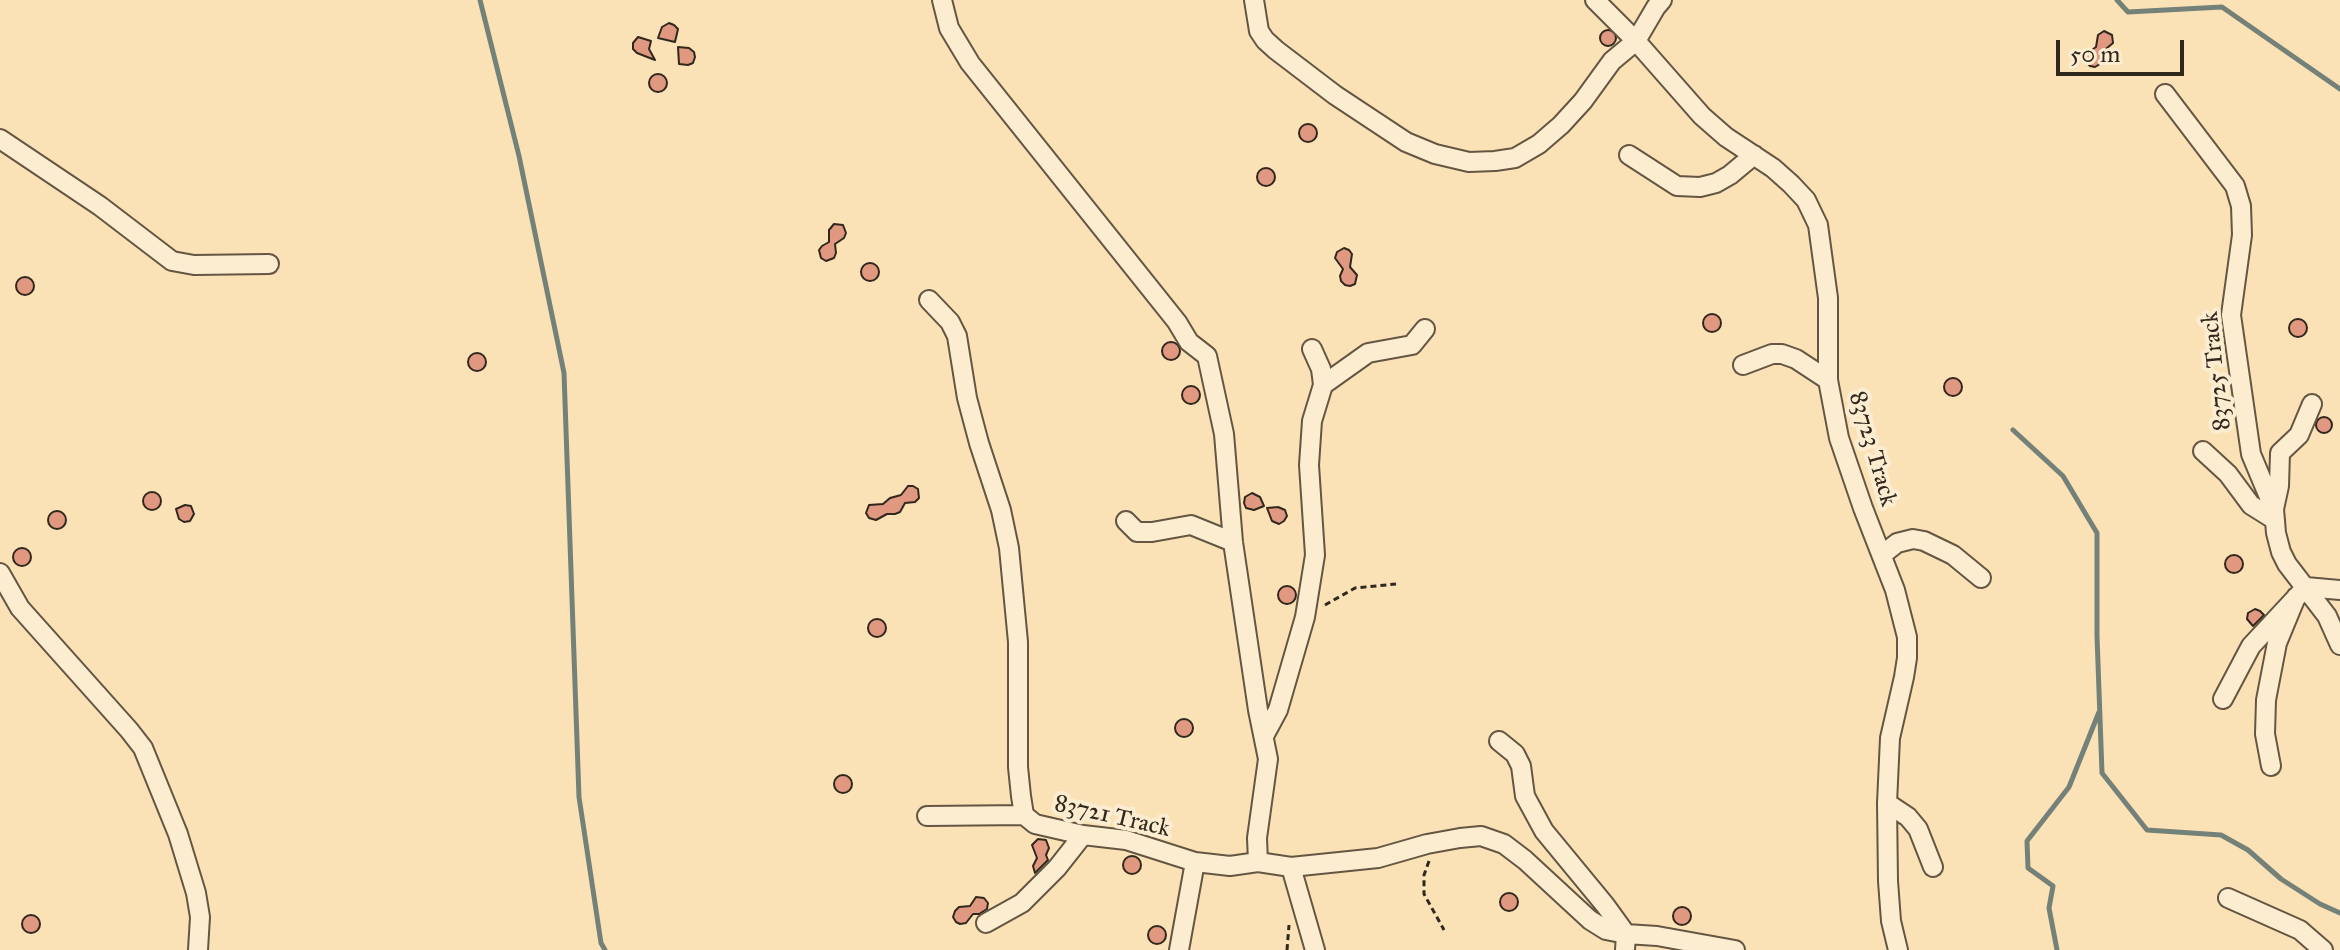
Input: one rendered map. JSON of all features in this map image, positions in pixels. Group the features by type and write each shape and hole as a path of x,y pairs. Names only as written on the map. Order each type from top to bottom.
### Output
{"street":[{"path":"942,0 949,28 970,63 1177,322 1189,342 1207,356 1224,434 1233,542 1268,759 1257,838 1258,862"},
{"path":"1254,0 1259,31 1287,59 1406,142 1435,154 1469,162 1515,158 1539,144 1569,117 1612,61 1636,41 1662,0"},
{"name":"83723 Track","path":"1595,0 1702,116 1791,184 1806,200 1818,225 1828,298 1828,380 1839,438 1882,555 1907,637 1907,658 1890,738 1887,803 1890,907 1898,950"},
{"name":"83725 Track","path":"2165,94 2235,186 2241,206 2242,235 2231,315 2251,454 2275,515 2281,552 2301,592 2327,616 2340,645"},
{"path":"0,139 100,206 172,261 194,265 269,264"},
{"path":"1629,155 1677,186 1700,187 1730,175 1754,155"},
{"name":"83721 Track","path":"929,300 950,322 957,336 967,398 1001,510 1009,548 1018,642 1018,767 1024,815 1035,824 1083,835 1126,840 1195,862 1230,866 1258,862 1291,867 1378,858 1435,843 1481,836 1504,844 1590,920 1626,942 1657,936 1733,950"},
{"path":"1323,385 1368,353 1412,345 1425,329"},
{"path":"1264,736 1278,710 1301,631 1315,555 1309,465 1312,421 1323,385 1321,369 1312,349"},
{"path":"1743,365 1772,354 1782,354 1796,359 1828,380"},
{"path":"2203,451 2228,474 2251,505 2275,515 2280,453 2299,435 2312,404"},
{"path":"1126,521 1137,532 1191,525 1233,542"},
{"path":"1882,555 1897,543 1913,539 1924,541 1953,555 1981,578"},
{"path":"0,573 20,608 143,748 178,834 196,893 200,917 198,950"},
{"path":"2223,699 2251,646 2301,592 2340,590"},
{"path":"2271,766 2265,734 2266,700 2277,643 2301,592"},
{"path":"1499,741 1515,754 1521,766 1525,796 1544,831 1605,905 1626,942"},
{"path":"1887,803 1908,817 1918,829 1933,867"},
{"path":"927,816 1024,815"},
{"path":"986,923 1022,903 1057,868 1083,835"},
{"path":"1179,950 1195,862"},
{"path":"1291,867 1315,950"},
{"path":"2228,898 2300,930 2323,950"}],"path":[{"path":"1301,631 1326,604 1355,588 1396,584"},
{"path":"1435,843 1424,875 1424,894 1444,930"}],"building":[{"path":"669,23 678,29 675,42 658,38 662,27"},
{"path":"1608,30 1614,32 1614,44 1608,46 1602,44 1600,38 1602,32"},
{"path":"2104,31 2112,35 2113,43 2101,53 2100,64 2090,66 2086,62 2086,54 2096,47 2098,35"},
{"path":"638,37 651,41 649,49 655,60 633,49"},
{"path":"678,47 694,52 693,63 679,64"},
{"path":"658,74 667,83 658,92 649,83"},
{"path":"1308,124 1317,133 1308,142 1299,133"},
{"path":"1266,168 1275,177 1266,186 1257,177"},
{"path":"834,224 843,225 846,233 835,244 834,258 826,261 821,258 819,250 829,242 829,230"},
{"path":"1344,248 1352,254 1350,267 1357,275 1355,284 1350,286 1341,281 1343,269 1335,258 1337,252"},
{"path":"870,263 879,272 870,281 861,272"},
{"path":"25,277 34,286 25,295 16,286"},
{"path":"1712,314 1721,323 1712,332 1703,323"},
{"path":"2298,319 2307,328 2298,337 2289,328"},
{"path":"1171,342 1180,351 1171,360 1162,351"},
{"path":"477,353 486,362 477,371 468,362"},
{"path":"1953,378 1962,387 1953,396 1944,387"},
{"path":"1191,386 1200,395 1191,404 1182,395"},
{"path":"2321,417 2327,417 2332,425 2330,431 2321,433 2316,428 2316,422"},
{"path":"908,486 918,489 919,498 915,502 905,503 895,514 887,514 876,520 869,518 866,513 869,505 883,504 901,495"},
{"path":"152,492 161,501 152,510 143,501"},
{"path":"1252,493 1260,497 1264,506 1254,510 1246,508 1245,497"},
{"path":"191,506 194,514 190,521 184,522 179,519 176,509"},
{"path":"1267,508 1285,510 1287,516 1279,524 1272,521"},
{"path":"57,511 66,520 57,529 48,520"},
{"path":"22,548 31,557 22,566 13,557"},
{"path":"2234,555 2243,564 2234,573 2225,564"},
{"path":"1287,586 1296,595 1287,604 1278,595"},
{"path":"2255,609 2264,615 2253,626 2247,619 2248,613"},
{"path":"877,619 886,628 877,637 868,628"},
{"path":"1184,719 1193,728 1184,737 1175,728"},
{"path":"843,775 852,784 843,793 834,784"},
{"path":"1038,839 1046,840 1048,860 1035,873 1033,866 1037,858 1032,845"},
{"path":"1132,856 1141,865 1132,874 1123,865"},
{"path":"1509,893 1518,902 1509,911 1500,902"},
{"path":"976,897 984,898 988,903 987,909 973,914 966,923 956,922 953,917 955,911 959,907 970,906"},
{"path":"1682,907 1691,916 1682,925 1673,916"},
{"path":"31,915 40,924 31,933 22,924"},
{"path":"1157,926 1166,935 1157,944 1148,935"}],"waterway":[{"path":"480,0 519,156 564,373 579,797 601,943 605,950"},
{"path":"2117,0 2128,12 2222,7 2340,89"},
{"path":"2013,430 2063,476 2097,533 2102,773 2147,830 2221,835 2248,850 2281,879 2340,913"},
{"path":"2057,950 2049,908 2053,886 2028,868 2027,841 2069,787 2099,712"}]}
